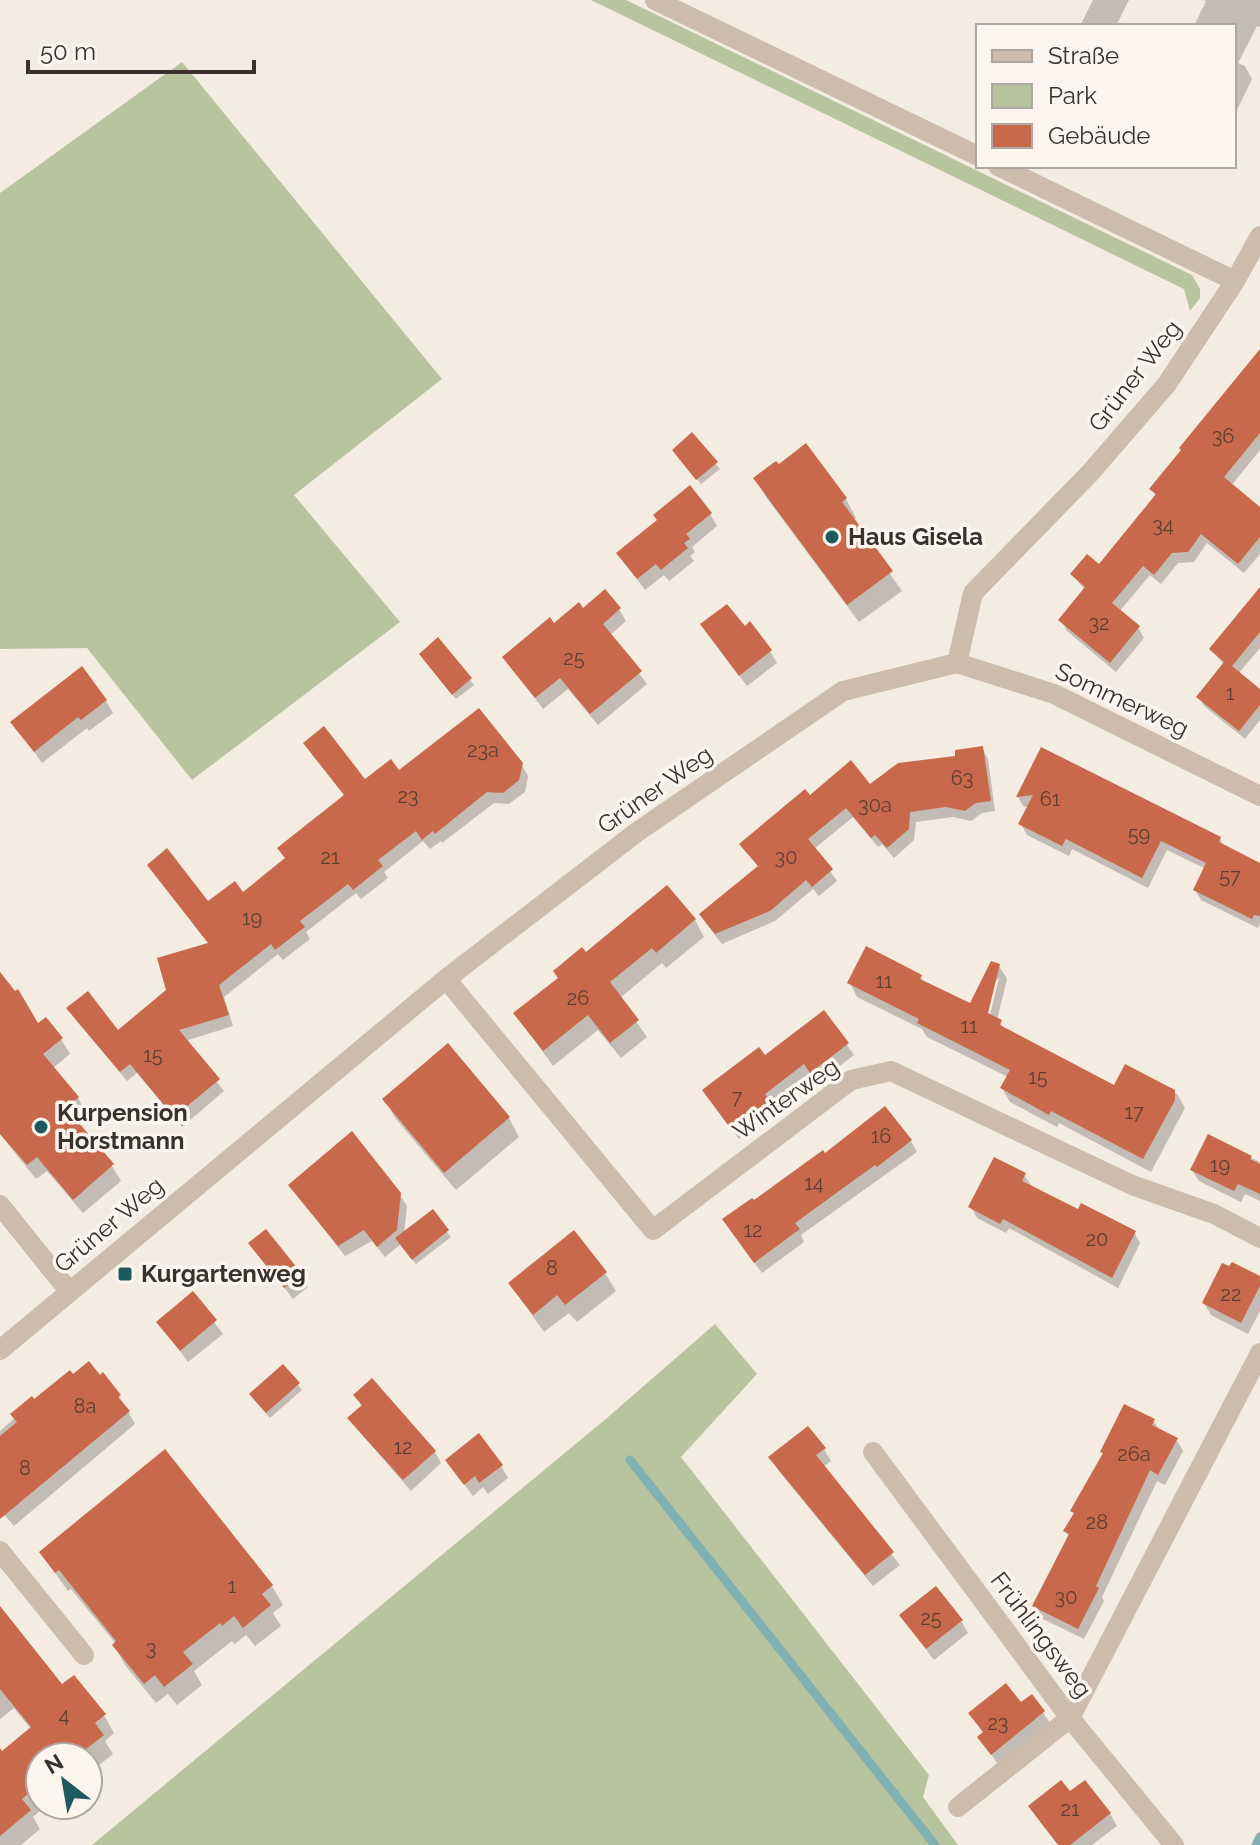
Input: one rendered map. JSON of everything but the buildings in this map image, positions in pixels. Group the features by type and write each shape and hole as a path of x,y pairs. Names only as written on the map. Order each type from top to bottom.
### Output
{"street":[{"path":"655,0 976,155"},
{"path":"1002,168 1235,281"},
{"name":"Grüner Weg","path":"0,1350 446,979 637,832 843,691 957,663 973,593 1090,473 1167,384 1235,281 1260,236"},
{"name":"Sommerweg","path":"957,663 1054,694 1260,796"},
{"name":"Winterweg","path":"446,979 653,1230 851,1080 891,1071 1132,1185 1214,1214 1260,1238"},
{"path":"0,1205 69,1291"},
{"path":"958,1807 1070,1718 1260,1353"},
{"name":"Frühlingsweg","path":"873,1452 1070,1718 1174,1845"},
{"path":"0,1551 84,1655"}],"green space":[{"path":"591,0 626,0 1192,275 1200,289 1200,298 1190,311 1184,289"},
{"path":"182,62 442,379 294,495 400,622 192,780 87,648 0,649 0,193"},
{"path":"715,1324 757,1374 681,1457 929,1775 923,1797 958,1845 92,1845 607,1418"}],"waterway":[{"path":"630,1460 935,1845"},
{"path":"1256,1845 1260,1837"}],"place":[{"name":"Haus Gisela","path":"832,537"},
{"name":"Kurpension Horstmann","path":"41,1127"},
{"name":"Kurgartenweg","path":"125,1274"}]}
